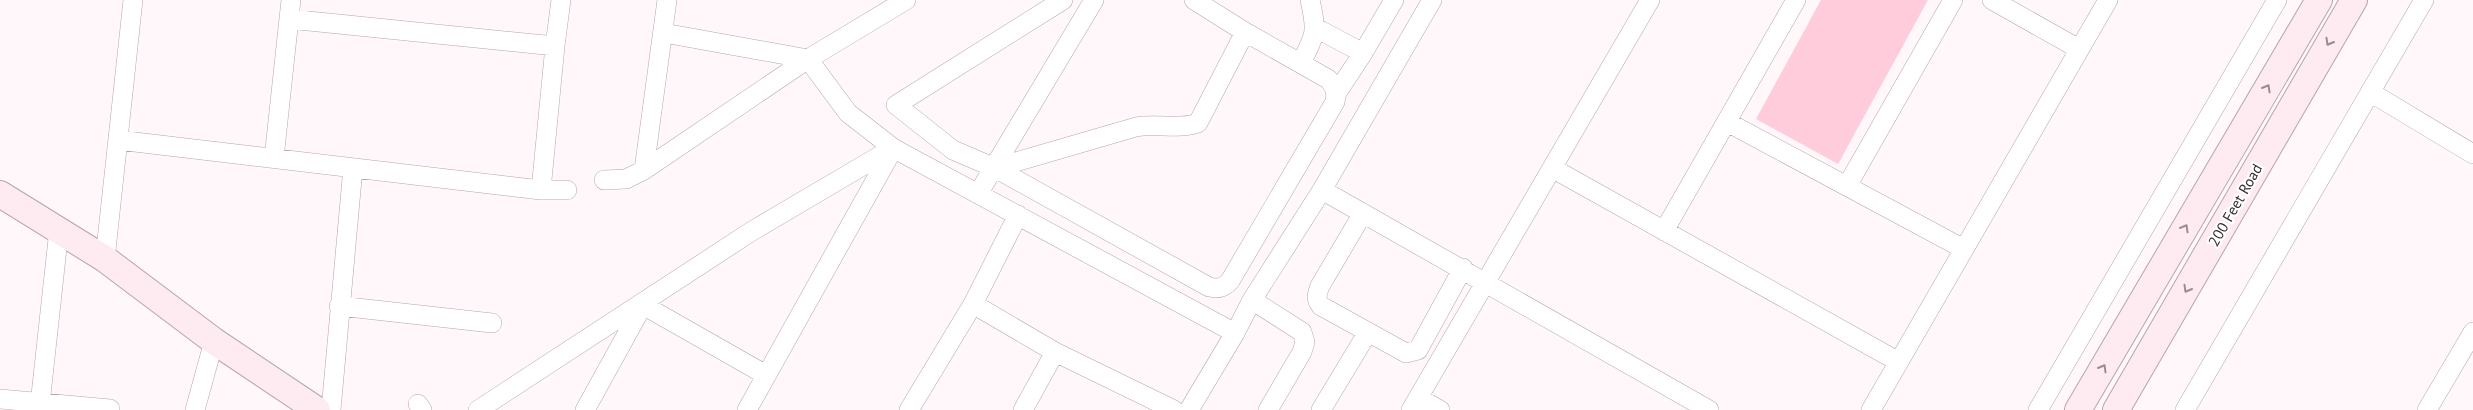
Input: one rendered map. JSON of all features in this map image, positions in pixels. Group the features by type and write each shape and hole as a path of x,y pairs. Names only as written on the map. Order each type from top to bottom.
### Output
{"street":[{"path":"105,259 133,0"},
{"path":"274,158 291,0"},
{"path":"541,190 561,0"},
{"path":"644,170 667,0"},
{"path":"604,180 626,180 644,170 808,59 906,0"},
{"path":"1063,0 896,105 953,150 995,168 1209,287 1224,288 1230,281 1330,111 1336,94 1394,0"},
{"path":"978,194 1094,0"},
{"path":"1194,0 1245,32 1328,79 1335,86 1336,94"},
{"path":"1301,62 1316,28 1310,0"},
{"path":"1189,410 1235,333 1252,300 1322,190 1432,0"},
{"path":"1440,410 1415,404 1484,280 1650,0"},
{"path":"1664,231 1796,0"},
{"path":"1847,186 1953,0"},
{"path":"1992,0 2080,49"},
{"path":"1871,410 2108,0"},
{"path":"2078,410 2319,0"},
{"name":"200 Feet Road","path":"2116,410 2354,0"},
{"path":"2186,410 2424,0"},
{"path":"2038,410 2269,3"},
{"path":"289,19 555,46"},
{"path":"1316,28 1363,53"},
{"path":"995,168 1136,127 1159,124 1192,125 1198,123 1245,32"},
{"path":"664,33 808,59 848,113 893,148 1235,333"},
{"path":"2370,92 2473,154"},
{"path":"1727,122 1964,249"},
{"path":"118,140 541,190 567,190"},
{"path":"478,410 643,304 752,231 893,148"},
{"path":"747,410 893,148"},
{"path":"331,410 353,168"},
{"path":"1552,168 1899,362"},
{"path":"1322,190 1484,280 1685,404 1709,410"},
{"path":"0,194 105,259 214,341 317,410"},
{"path":"1363,213 1316,295 1317,301 1321,306 1406,353 1418,350 1463,268"},
{"path":"909,410 973,304 1018,215"},
{"path":"40,404 59,230"},
{"path":"1252,300 1302,332 1305,342 1302,352 1268,410"},
{"path":"643,304 766,375"},
{"path":"585,410 643,304"},
{"path":"973,304 1056,352 1174,410"},
{"path":"339,306 492,323"},
{"path":"1321,410 1368,332"},
{"path":"2427,410 2473,332"},
{"path":"195,410 214,341"},
{"path":"1023,410 1056,352"},
{"path":"0,399 110,409"}],"shaded area":[{"path":"1821,0 1928,0 1838,164 1756,119"}]}
